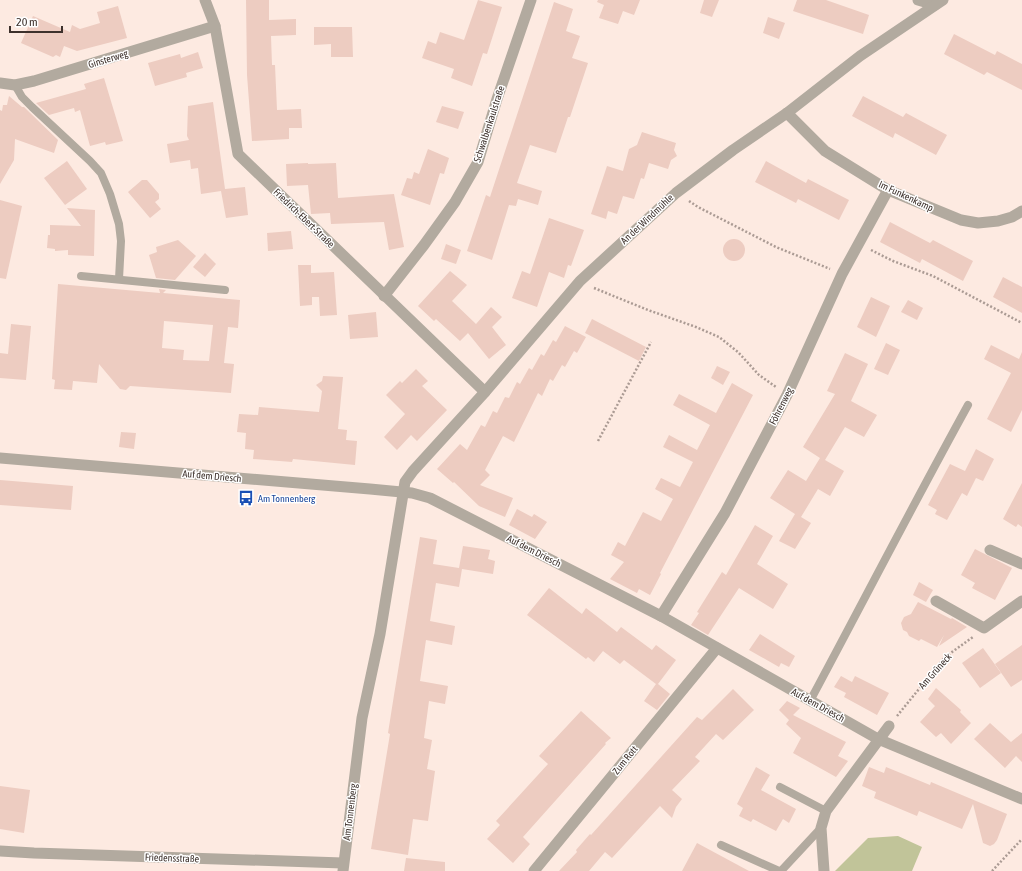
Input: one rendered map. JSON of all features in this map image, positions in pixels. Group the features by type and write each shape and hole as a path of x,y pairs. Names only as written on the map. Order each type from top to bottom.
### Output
{"street":[{"name":"Friedrich-Ebert-Straße","path":"205,0 215,26 238,154 485,392"},
{"name":"Schwalbenkaulstraße","path":"384,296 455,202 478,162 497,100 531,0"},
{"path":"918,0 939,2"},
{"name":"An der Windmühle","path":"403,493 405,482 413,471 485,392 580,281 676,192 786,113 860,56 939,2"},
{"name":"Ginsterweg","path":"0,83 15,85 34,81 215,26"},
{"name":"Im Funkenkamp","path":"786,113 825,151 888,190 961,220 978,223 998,221 1012,217 1022,211"},
{"name":"Föhrenweg","path":"661,616 725,513 787,395 842,274 888,190"},
{"name":"Auf dem Driesch","path":"0,458 370,489 412,493 430,498 661,616 878,739 1022,799"},
{"name":"Am Tonnenberg","path":"343,867 362,718 380,634 403,493"},
{"path":"990,550 1022,564"},
{"path":"936,601 984,628 1022,601"},
{"name":"Zum Rott","path":"534,871 717,648"},
{"path":"824,871 821,828 826,811 889,726"},
{"name":"Friedensstraße","path":"0,851 343,867"}],"lane":[{"path":"15,85 22,97 90,161 100,173 110,194 119,224 121,241 119,280"},
{"path":"81,276 225,290"},
{"path":"810,701 968,405"},
{"path":"780,787 826,811"},
{"path":"721,845 780,871 821,828"}],"path":[{"path":"676,192 698,207 776,247 842,274"},
{"path":"858,243 893,261 933,276 1022,323"},
{"path":"580,281 607,294 696,326 719,337 738,352 759,375 787,395"},
{"path":"598,441 651,342"},
{"name":"Am Grüneck","path":"889,726 945,657 984,628"},
{"path":"992,871 1022,839"}],"green space":[{"path":"898,836 922,847 912,871 835,871 868,838"}],"building":[{"path":"246,0 269,0 269,20 296,19 296,35 271,36 272,65 275,65 277,110 301,109 302,128 289,128 289,139 252,141 247,75"},
{"path":"478,0 502,7 487,54 483,53 472,86 451,78 454,69 422,58 428,41 436,44 440,32 464,40"},
{"path":"598,0 640,0 634,15 623,11 618,24 599,18 604,5 597,2"},
{"path":"704,0 719,0 712,17 700,13"},
{"path":"797,0 826,0 869,15 863,34 793,11"},
{"path":"554,2 573,9 566,31 580,36 572,58 588,63 556,153 530,145 517,183 542,191 538,205 518,199 516,206 509,205 492,260 467,251 486,195 490,197"},
{"path":"118,6 127,38 77,51 64,46 60,57 56,55 53,57 21,43 33,16 70,32 72,25 80,29 100,23 97,12"},
{"path":"768,17 785,23 779,39 763,33"},
{"path":"314,27 352,27 353,57 331,57 331,44 314,45"},
{"path":"954,34 995,55 997,51 1022,64 1022,90 987,72 984,75 944,54"},
{"path":"198,52 203,68 186,73 187,77 155,86 148,63 180,54 181,58"},
{"path":"104,78 123,141 106,145 105,142 90,146 80,110 75,112 74,108 49,115 36,103 86,89 84,84"},
{"path":"9,96 24,107 58,140 54,153 15,139 14,160 0,184 0,110 2,111 3,105 7,105"},
{"path":"863,96 903,117 906,113 947,135 936,155 895,133 893,138 852,116"},
{"path":"213,102 225,189 245,187 248,215 226,218 221,191 201,194 198,168 191,169 190,160 170,163 167,144 189,140 187,136 188,106"},
{"path":"442,106 464,112 458,129 436,122"},
{"path":"642,132 676,143 674,150 677,156 671,160 668,169 649,163 644,179 641,178 634,199 623,196 617,214 608,211 606,219 591,214 607,166 623,171 629,149 637,145"},
{"path":"428,149 449,158 444,174 440,173 430,205 401,195 407,178 412,179 414,172 419,174"},
{"path":"67,161 87,189 65,205 44,178"},
{"path":"766,161 806,183 808,179 849,200 839,220 798,199 796,203 755,182"},
{"path":"336,163 338,198 394,194 404,247 389,250 384,222 331,224 330,213 311,214 308,185 287,186 286,164"},
{"path":"142,180 147,180 159,194 159,199 155,202 161,209 150,218 128,192"},
{"path":"0,200 22,206 6,279 0,278"},
{"path":"67,208 95,210 94,256 68,255 68,250 55,251 55,249 47,248 48,235 50,235 50,225 81,226"},
{"path":"549,218 584,230 571,266 568,265 564,278 549,272 537,307 512,298 522,271 530,274"},
{"path":"890,222 930,243 933,240 973,261 963,281 922,259 920,263 880,242"},
{"path":"291,231 293,249 268,251 267,233"},
{"path":"734,239 742,242 745,250 742,258 734,261 726,258 723,250 726,242"},
{"path":"178,240 196,256 175,280 156,278 149,255 157,252 156,247"},
{"path":"446,244 461,250 456,264 441,259"},
{"path":"205,253 216,264 205,277 193,267"},
{"path":"298,265 311,265 311,273 334,272 337,315 320,316 319,297 312,297 312,305 300,306"},
{"path":"450,271 467,285 452,301 476,324 491,307 502,317 492,327 506,345 489,359 468,333 460,341 436,319 434,321 418,306"},
{"path":"1003,277 1022,287 1022,313 993,297"},
{"path":"58,284 160,293 159,289 166,290 163,293 240,300 238,328 228,327 224,363 234,364 231,393 130,386 126,390 120,389 99,364 97,383 73,381 72,390 54,389 55,380 52,379","holes":["164,321 213,325 209,361 183,360 184,350 162,348"]},
{"path":"871,297 890,306 876,337 857,327"},
{"path":"908,300 923,308 917,320 901,312"},
{"path":"376,312 378,337 350,339 348,315"},
{"path":"592,319 646,347 639,361 585,333"},
{"path":"11,324 31,326 26,380 0,378 0,353 8,354"},
{"path":"565,326 586,337 577,353 574,351 565,367 562,365 553,381 550,379 542,396 538,393 514,442 503,436 485,470 490,475 480,485 513,498 505,517 479,506 454,482 453,483 437,469 460,444 467,450 481,425 485,427 493,411 497,413 505,397 509,398 517,382 520,384 529,368 532,370 541,354 544,356 553,340 556,342"},
{"path":"886,343 900,350 888,375 874,369"},
{"path":"991,345 1019,359 1022,352 1022,410 1011,432 987,419 1011,373 984,359"},
{"path":"845,353 868,364 851,401 877,415 864,437 845,427 825,460 844,471 830,496 818,489 801,517 811,523 795,549 779,541 795,514 770,498 788,470 806,481 820,458 803,447 835,394 827,391"},
{"path":"717,366 730,372 723,385 711,378"},
{"path":"416,369 428,381 422,386 447,410 417,441 411,435 397,450 384,437 405,414 386,395 400,381 402,383"},
{"path":"323,376 343,377 338,429 347,430 346,440 357,441 355,465 293,459 292,462 253,459 254,450 245,449 246,433 237,432 239,414 258,415 259,407 319,412 322,391 316,385 322,381"},
{"path":"732,383 753,395 650,595 639,589 637,593 610,579 624,562 611,555 618,542 625,546 643,512 661,521 673,499 655,489 661,478 680,487 693,462 663,447 669,435 697,450 710,425 673,405 679,394 716,413"},
{"path":"121,432 136,433 134,449 119,447"},
{"path":"976,449 994,459 983,481 976,478 967,496 962,493 947,520 935,514 937,510 928,505 950,464 965,471"},
{"path":"0,480 73,486 71,510 0,505"},
{"path":"1022,483 1022,527 1018,524 1016,527 1003,519"},
{"path":"517,509 532,517 534,514 547,522 535,539 509,525"},
{"path":"755,525 773,536 757,564 788,584 773,609 739,588 708,635 691,625 699,613 697,612 722,572 726,575"},
{"path":"420,537 437,540 433,564 459,568 463,546 490,550 488,559 495,561 493,574 462,569 459,587 436,583 430,621 455,626 452,645 426,640 420,681 448,686 445,704 429,701 424,738 432,740 427,769 435,771 428,821 413,819 408,855 371,849 390,734 388,733"},
{"path":"975,549 1012,568 995,600 972,588 975,583 961,575"},
{"path":"919,582 933,590 926,602 913,595"},
{"path":"549,588 582,614 586,608 617,632 621,627 652,650 656,645 676,660 658,684 670,694 657,710 644,701 656,684 624,660 620,664 603,651 594,662 588,657 586,659 527,615"},
{"path":"918,602 967,627 939,646 944,635 937,647 921,639 919,641 909,636 907,632 903,630 901,623 904,617 911,614"},
{"path":"760,634 795,656 789,667 781,663 779,667 749,650"},
{"path":"1022,645 1022,680 1011,687 995,664"},
{"path":"983,648 1001,673 980,688 962,663"},
{"path":"841,676 852,682 855,676 889,693 877,715 844,697 846,693 834,687"},
{"path":"936,688 961,710 960,712 971,723 951,744 941,733 936,737 920,722 935,706 928,699"},
{"path":"733,689 754,710 723,740 716,734 695,757 700,761 672,790 682,799 676,807 672,818 660,806 612,858 605,852 589,871 559,871 577,852 576,850 590,834 591,835 697,717 702,720"},
{"path":"787,701 800,708 793,715 846,742 838,756 848,761 836,777 793,753 801,738 786,724 789,720 779,710"},
{"path":"581,711 611,738 523,837 530,844 513,863 487,839 500,825 496,821 548,764 539,756"},
{"path":"990,723 1011,742 1022,733 1022,762 1016,756 1005,768 974,739"},
{"path":"756,767 770,775 761,790 796,809 789,823 783,819 776,831 753,819 751,822 739,816 743,808 737,804"},
{"path":"869,767 884,773 886,767 930,785 931,782 1007,814 997,840 990,846 983,843 973,804 962,829 919,811 917,816 874,798 876,792 862,786"},
{"path":"0,786 30,790 24,833 0,829"},
{"path":"697,843 749,871 682,871"},
{"path":"406,858 445,862 445,871 404,871"}],"place":[{"name":"Am Tonnenberg","path":"246,498"}]}
